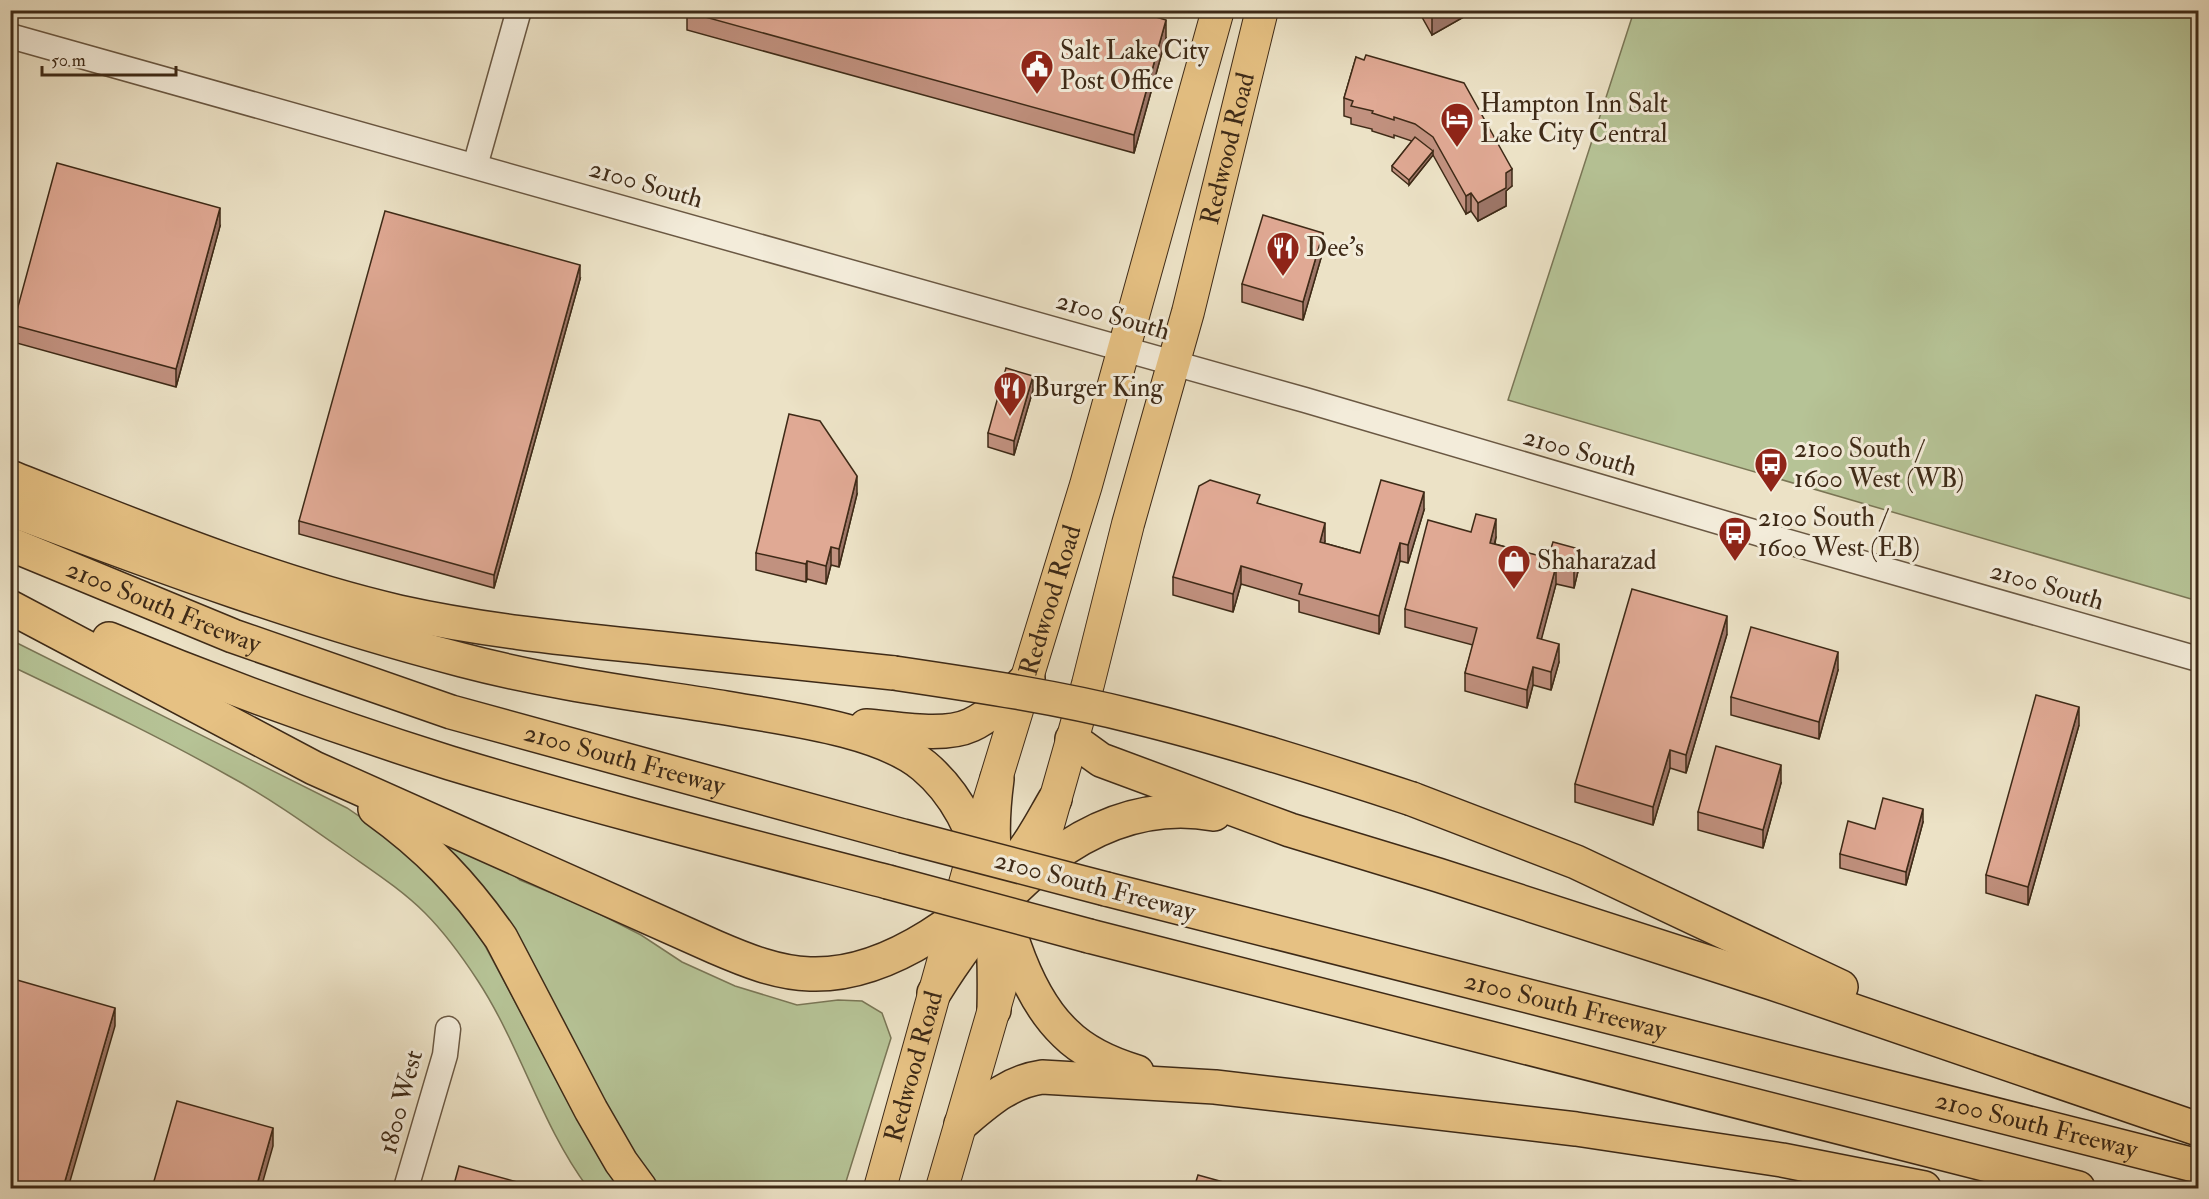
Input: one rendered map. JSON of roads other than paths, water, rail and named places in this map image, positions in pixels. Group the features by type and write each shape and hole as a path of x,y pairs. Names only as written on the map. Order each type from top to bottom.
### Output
{"highway":[{"path":"10,477 113,518 227,559 312,588 387,609 484,629 546,638 894,673 1023,693 1135,717 1279,755 1412,799 1576,862 1995,1059"},
{"path":"10,496 157,565"},
{"path":"10,509 157,565 310,617 463,660 555,680 795,720 882,742 912,757 931,772 946,789 966,820 1023,968 1037,997 1064,1032 1079,1045 1116,1066 1215,1087"},
{"name":"2100 South Freeway","path":"10,544 233,636 451,712 1106,889 2199,1166"},
{"name":"2100 South Freeway","path":"10,597 107,639 337,725 450,762 606,808 1089,936 2078,1188"},
{"path":"10,607 314,768 715,947 775,969 827,974 856,969 911,948 956,916 995,896 1067,848 1101,829 1135,816 1171,811 1209,813 1290,830"},
{"path":"795,720 924,730 959,729 972,725 984,717 1028,678"},
{"path":"1072,739 1101,760 1290,830 1438,875 1772,983 2199,1129"},
{"path":"314,768 411,836 451,872 474,901 501,939 591,1110 621,1162 640,1188"},
{"path":"994,1010 993,827 997,778"},
{"path":"934,993 1055,800"},
{"path":"961,1124 1002,1091 1019,1082 1042,1077 1215,1087 1632,1137 1782,1160 1924,1188"}],"main road":[{"name":"Redwood Road","path":"880,1188 976,844 1028,678 1124,349 1218,10"},
{"name":"Redwood Road","path":"942,1188 1072,739 1173,363 1262,10"}],"street":[{"path":"475,166 519,10"},
{"name":"2100 South","path":"10,36 1124,349 2199,659"},
{"name":"1800 West","path":"406,1188 444,1055 448,1029"}],"place":[{"name":"Salt Lake City Post Office","path":"1037,95"},
{"name":"Hampton Inn Salt Lake City Central","path":"1457,148"},
{"name":"Dee's","path":"1283,277"},
{"name":"Burger King","path":"1010,417"},
{"name":"2100 South / 1600 West (WB)","path":"1771,493"},
{"name":"2100 South / 1600 West (EB)","path":"1735,562"},
{"name":"Shaharazad","path":"1514,590"}]}
